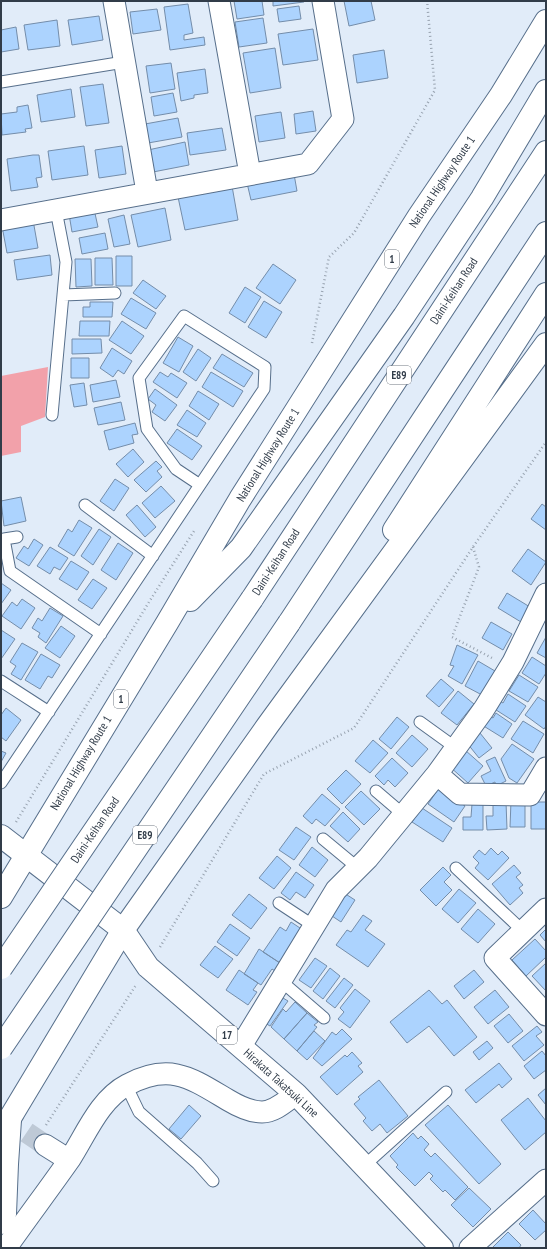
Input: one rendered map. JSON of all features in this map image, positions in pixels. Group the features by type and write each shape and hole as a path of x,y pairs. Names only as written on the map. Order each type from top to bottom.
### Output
{"main road":[{"name":"National Highway Route 1","path":"1,897 25,855 167,623 244,492 419,216 501,95 546,21"},
{"path":"167,623 241,548 404,316 482,198 546,91"},
{"name":"Daini-Keihan Road","path":"1,968 252,599 546,152"},
{"name":"E89","path":"1,1048 289,622 546,233"},
{"path":"268,725 546,294"},
{"path":"1,1223 6,1214 6,1126 123,930 268,725 546,344"},
{"name":"Hirakata Takatsuki Line","path":"1,836 123,930 148,967 296,1094 365,1164 442,1248"}],"street":[{"path":"114,1 147,192"},
{"path":"219,1 250,174"},
{"path":"1,220 147,192 308,164 343,119 323,1"},
{"path":"241,1046 336,890 358,868 404,815 437,774 484,709 510,667 546,594"},
{"path":"437,774 460,794 530,795 546,768"},
{"path":"546,908 496,958 546,1015"},
{"path":"6,1248 69,1160 108,1099 126,1085 152,1076 172,1073 190,1077 242,1108 262,1112 278,1107 296,1094"},
{"path":"43,1138 69,1160"},
{"path":"470,1248 546,1180"}],"lane":[{"path":"1,82 124,62"},
{"path":"52,415 66,262 56,210"},
{"path":"63,295 114,293"},
{"path":"1,783 200,486 264,389 265,367 184,316 139,378 147,429 176,469 200,486"},
{"path":"85,505 153,556"},
{"path":"17,537 4,539 10,571 101,634"},
{"path":"1,681 49,712"},
{"path":"420,722 456,748"},
{"path":"376,791 404,815"},
{"path":"323,839 358,868"},
{"path":"456,868 523,931"},
{"path":"279,903 314,926"},
{"path":"281,980 324,1018"},
{"path":"126,1085 139,1112 197,1163 213,1181"},
{"path":"365,1164 446,1092"}],"path":[{"path":"43,1138 264,774 354,728 473,547 546,442"},
{"path":"473,547 479,567 452,637 510,667"}],"shaded area":[{"path":"48,367 45,417 21,426 21,452 1,456 1,376"}],"building":[{"path":"234,1 262,1 264,15 237,19"},
{"path":"273,1 303,1 304,2 273,6"},
{"path":"344,1 371,1 375,20 349,26"},
{"path":"188,4 193,33 184,35 184,40 204,37 205,45 170,50 164,7"},
{"path":"299,6 301,19 279,22 277,9"},
{"path":"157,9 161,30 133,34 130,12"},
{"path":"99,16 103,40 72,45 68,20"},
{"path":"263,18 267,43 239,47 235,22"},
{"path":"57,20 60,46 28,50 24,25"},
{"path":"16,27 19,49 1,52 1,30"},
{"path":"313,29 318,60 283,65 278,34"},
{"path":"275,48 281,88 250,93 243,53"},
{"path":"384,50 388,78 357,83 353,55"},
{"path":"171,63 175,89 150,93 146,66"},
{"path":"205,69 208,93 194,95 194,98 181,101 177,73"},
{"path":"103,84 109,123 86,126 80,87"},
{"path":"71,89 75,117 41,122 37,95"},
{"path":"173,93 177,112 154,116 151,97"},
{"path":"28,105 32,128 25,129 26,132 2,135 1,114 17,112 17,107"},
{"path":"313,111 316,131 296,134 294,114"},
{"path":"281,112 285,138 259,142 255,116"},
{"path":"178,118 182,137 148,143 145,124"},
{"path":"222,128 226,150 190,155 187,133"},
{"path":"185,142 189,165 153,172 148,150"},
{"path":"84,146 88,175 52,180 48,151"},
{"path":"122,146 126,174 99,178 95,150"},
{"path":"39,155 42,177 36,178 38,187 11,191 7,159"},
{"path":"294,174 297,191 251,200 247,183"},
{"path":"232,186 238,220 185,230 178,197"},
{"path":"165,208 171,240 138,247 131,215"},
{"path":"94,209 98,227 72,232 69,214"},
{"path":"124,215 130,244 114,247 108,219"},
{"path":"33,220 38,248 7,253 2,226"},
{"path":"105,233 108,249 82,254 79,238"},
{"path":"50,255 52,275 17,280 14,260"},
{"path":"116,256 132,256 132,286 116,286"},
{"path":"95,258 112,258 113,285 95,285"},
{"path":"75,259 91,259 92,286 76,287"},
{"path":"273,264 296,280 280,304 256,288"},
{"path":"143,280 166,296 156,309 133,293"},
{"path":"245,287 261,297 245,323 229,313"},
{"path":"131,298 156,313 146,329 121,314"},
{"path":"264,301 282,312 266,338 248,327"},
{"path":"90,302 113,302 112,317 83,317 83,307 90,307"},
{"path":"80,321 110,321 109,336 79,336"},
{"path":"122,321 144,336 131,354 109,340"},
{"path":"178,337 193,346 179,372 163,363"},
{"path":"72,339 101,339 102,353 72,354"},
{"path":"112,348 132,361 124,374 118,370 113,377 100,368"},
{"path":"198,349 211,358 196,381 183,372"},
{"path":"222,354 253,373 244,387 213,368"},
{"path":"71,358 89,358 89,378 71,378"},
{"path":"160,372 168,377 171,373 187,383 177,398 153,382"},
{"path":"211,372 243,391 233,407 202,387"},
{"path":"116,380 120,397 93,402 90,385"},
{"path":"84,383 87,405 74,407 70,385"},
{"path":"155,389 177,405 165,421 152,412 156,405 148,399"},
{"path":"198,391 219,404 209,420 189,406"},
{"path":"121,402 125,420 98,425 94,408"},
{"path":"187,410 206,423 197,437 177,425"},
{"path":"135,423 138,434 132,435 134,443 109,450 104,431"},
{"path":"177,429 202,446 192,460 167,443"},
{"path":"133,449 144,462 128,477 116,464"},
{"path":"156,461 162,467 157,471 162,477 146,492 134,480"},
{"path":"115,479 129,488 114,511 100,501"},
{"path":"161,486 175,501 155,518 142,503"},
{"path":"21,497 26,521 4,526 1,501"},
{"path":"542,504 546,507 546,530 531,519"},
{"path":"137,505 156,527 145,537 126,515"},
{"path":"79,520 92,528 74,556 58,546 68,529 72,532"},
{"path":"99,529 111,537 93,565 81,556"},
{"path":"34,539 43,545 29,566 16,558 24,546 28,549"},
{"path":"118,543 133,553 116,580 101,570"},
{"path":"50,547 68,558 60,570 54,567 50,574 37,566"},
{"path":"528,549 546,562 531,585 512,571"},
{"path":"71,561 89,572 77,590 59,579"},
{"path":"93,579 107,588 92,609 78,600"},
{"path":"1,583 11,590 1,604"},
{"path":"507,593 530,607 521,622 498,608"},
{"path":"22,599 35,608 21,629 2,616 12,602 17,606"},
{"path":"50,608 63,616 46,643 38,637 40,633 32,628 38,618 42,621"},
{"path":"491,622 512,634 503,650 482,638"},
{"path":"61,626 75,636 60,658 45,648"},
{"path":"1,630 15,639 1,659"},
{"path":"546,637 546,658 537,653"},
{"path":"22,643 38,652 21,680 11,674 16,666 10,662"},
{"path":"457,645 478,655 462,684 448,676 454,666 450,665"},
{"path":"41,654 60,665 52,678 48,676 40,689 25,680"},
{"path":"532,657 546,666 546,673 539,684 522,673"},
{"path":"478,661 495,671 482,695 465,686"},
{"path":"519,675 538,687 528,702 509,691"},
{"path":"441,679 454,690 439,707 426,696"},
{"path":"458,691 474,704 457,725 441,713"},
{"path":"508,694 526,706 515,722 493,708 498,700 503,703"},
{"path":"538,697 546,702 546,726 544,729 525,715"},
{"path":"6,708 21,720 6,741 1,737 1,715"},
{"path":"496,713 512,724 503,738 482,725 488,715 493,718"},
{"path":"397,717 409,727 391,749 379,739"},
{"path":"523,721 544,734 533,753 511,739"},
{"path":"480,733 492,748 479,758 467,743"},
{"path":"412,735 428,749 412,767 396,753"},
{"path":"373,740 388,753 370,773 355,761"},
{"path":"512,744 534,759 517,783 509,778 501,759"},
{"path":"465,750 483,766 468,783 449,766"},
{"path":"1,751 6,753 1,762"},
{"path":"495,757 506,781 496,786 495,782 486,786 481,776 491,771 486,761"},
{"path":"392,758 408,773 395,787 388,780 384,785 375,776"},
{"path":"346,770 361,784 342,804 327,789"},
{"path":"439,788 465,806 454,822 428,804"},
{"path":"361,791 380,809 364,825 345,807"},
{"path":"322,794 340,809 325,826 316,819 312,824 303,816"},
{"path":"511,801 525,801 525,827 510,827"},
{"path":"506,802 507,829 487,830 486,816 493,816 493,803"},
{"path":"531,802 546,802 546,829 531,829"},
{"path":"472,804 483,804 483,830 463,830 463,817 471,817"},
{"path":"422,808 452,828 443,842 412,822"},
{"path":"343,812 360,829 348,842 330,826"},
{"path":"296,827 311,837 294,860 279,850"},
{"path":"312,847 328,860 315,877 299,865"},
{"path":"491,848 498,855 502,851 509,858 488,880 475,868 479,863 473,857 479,850 485,855"},
{"path":"277,856 291,868 274,889 259,878"},
{"path":"514,865 521,873 516,877 523,885 519,888 523,893 510,905 492,884"},
{"path":"443,867 451,875 444,882 452,890 436,906 420,890"},
{"path":"296,872 314,885 305,898 296,892 290,900 281,893"},
{"path":"459,889 476,903 458,923 442,909"},
{"path":"344,893 355,900 341,922 329,914"},
{"path":"249,894 267,908 251,929 232,915"},
{"path":"478,909 495,924 478,943 461,929"},
{"path":"363,915 372,921 365,930 385,944 368,967 336,945 347,930 351,932"},
{"path":"291,922 303,930 280,963 263,952 280,927 286,931"},
{"path":"230,924 250,938 237,956 217,942"},
{"path":"546,929 546,942 540,935"},
{"path":"535,939 546,951 546,957 526,976 512,960"},
{"path":"215,946 233,959 218,978 200,965"},
{"path":"259,949 280,963 275,971 272,969 261,985 244,974"},
{"path":"315,958 327,966 311,988 299,980"},
{"path":"546,963 546,991 532,976"},
{"path":"330,968 340,976 323,999 313,991"},
{"path":"239,970 258,983 253,990 257,992 248,1005 226,990"},
{"path":"474,970 484,982 464,999 454,986"},
{"path":"344,978 353,985 335,1008 326,1001"},
{"path":"355,989 370,1001 350,1028 338,1019 344,1012 340,1008"},
{"path":"429,990 442,1004 447,1000 477,1037 454,1056 429,1026 407,1043 390,1022"},
{"path":"495,990 509,1007 488,1024 474,1007"},
{"path":"283,998 288,1001 270,1026 265,1023"},
{"path":"295,1002 307,1013 284,1039 271,1027 283,1009 286,1012"},
{"path":"307,1013 318,1022 314,1025 317,1027 297,1051 284,1039"},
{"path":"509,1014 523,1031 508,1043 494,1026"},
{"path":"537,1026 542,1032 536,1036 544,1045 524,1061 512,1046"},
{"path":"342,1029 352,1039 322,1066 313,1058 332,1032 336,1035"},
{"path":"314,1031 325,1041 307,1060 297,1051"},
{"path":"487,1041 493,1048 479,1060 473,1052"},
{"path":"542,1051 546,1056 546,1070 534,1079 524,1066"},
{"path":"352,1052 362,1063 358,1066 363,1072 337,1095 320,1077 345,1055 347,1057"},
{"path":"499,1063 512,1079 502,1088 499,1084 476,1103 465,1090"},
{"path":"379,1080 408,1116 387,1133 380,1124 372,1131 363,1121 366,1118 354,1104 360,1099 358,1097"},
{"path":"546,1088 546,1105 538,1095"},
{"path":"528,1098 546,1121 546,1132 525,1150 501,1120"},
{"path":"189,1105 201,1116 181,1139 169,1129"},
{"path":"448,1105 501,1164 479,1184 425,1125"},
{"path":"413,1133 418,1139 421,1136 429,1144 424,1150 431,1157 435,1153 468,1187 455,1200 445,1190 443,1192 430,1179 433,1176 429,1172 415,1186 396,1167 398,1165 390,1156"},
{"path":"469,1188 491,1209 473,1227 451,1205"},
{"path":"533,1210 546,1224 546,1230 535,1240 519,1224"},
{"path":"508,1232 521,1245 519,1248 492,1248"}],"tunnel":[{"path":"1,1115 45,1145"}]}
